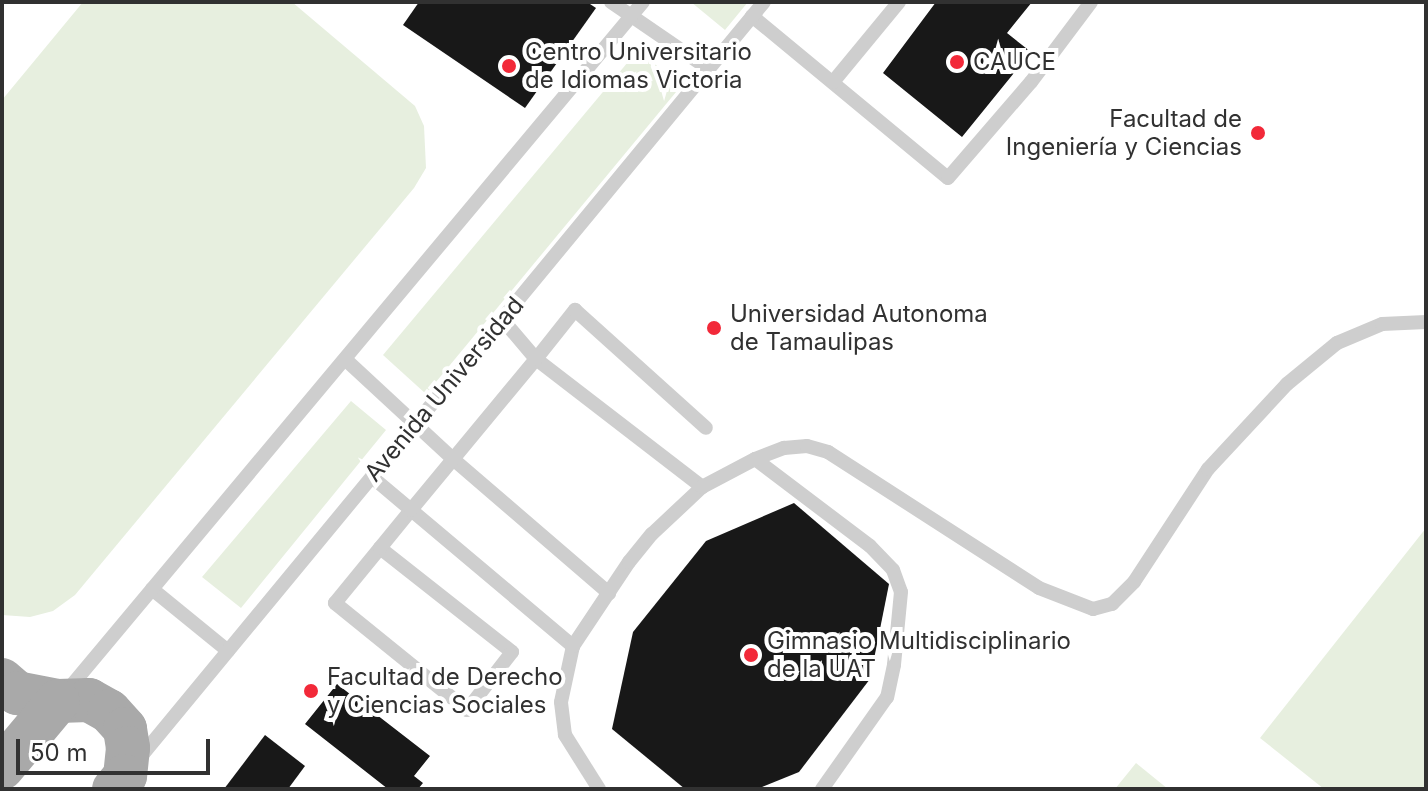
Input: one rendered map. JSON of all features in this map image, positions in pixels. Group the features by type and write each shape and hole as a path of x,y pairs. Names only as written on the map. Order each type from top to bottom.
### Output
{"main road":[{"path":"2,680 17,693 58,701 89,700 109,711 125,729 128,748 119,783"},
{"path":"10,762 58,701"}],"lane":[{"path":"611,2 709,69"},
{"path":"58,701 643,2"},
{"name":"Avenida Universidad","path":"119,783 764,2"},
{"path":"833,82 899,2"},
{"path":"752,16 948,178 1031,82 1091,2"},
{"path":"380,548 512,652 467,710 335,603 411,510 453,459 536,359 575,310 706,428"},
{"path":"502,319 536,359 702,487"},
{"path":"599,789 565,735 561,702 573,646 652,534 702,487 755,459 784,448 807,446 828,452 1039,588 1093,609 1112,604 1134,582 1208,469 1287,384 1337,343 1382,324 1426,322"},
{"path":"345,359 417,422 453,459 609,593"},
{"path":"755,459 870,546 893,570 901,592 894,665 887,697 822,789"},
{"path":"372,477 573,646"},
{"path":"152,589 228,651"}],"green space":[{"path":"83,2 292,2 415,106 424,126 426,168 414,188 75,595 53,611 30,617 2,615 2,100"},
{"path":"691,2 748,2 725,30"},
{"path":"638,50 681,86 426,394 383,355"},
{"path":"351,401 386,430 241,608 202,577"},
{"path":"1426,528 1426,789 1324,789 1260,738"},
{"path":"1136,763 1168,789 1115,789"}],"building":[{"name":"Centro Universitario de Idiomas Victoria","path":"419,2 587,2 596,8 525,108 403,25"},
{"name":"CAUCE","path":"936,2 1032,2 1007,33 1031,52 962,137 883,73"},
{"name":"Gimnasio Multidisciplinario de la UAT","path":"794,503 889,584 870,679 799,772 757,789 685,789 612,729 633,632 706,541"},
{"path":"337,684 430,756 414,776 423,783 418,789 388,789 305,724"},
{"path":"265,735 305,766 288,789 224,789"}],"place":[{"name":"CAUCE","path":"957,62"},
{"name":"Centro Universitario de Idiomas Victoria","path":"509,66"},
{"name":"Facultad de Ingeniería y Ciencias","path":"1258,133"},
{"name":"Universidad Autonoma de Tamaulipas","path":"714,328"},
{"name":"Gimnasio Multidisciplinario de la UAT","path":"751,655"},
{"name":"Facultad de Derecho y Ciencias Sociales","path":"311,691"}]}
